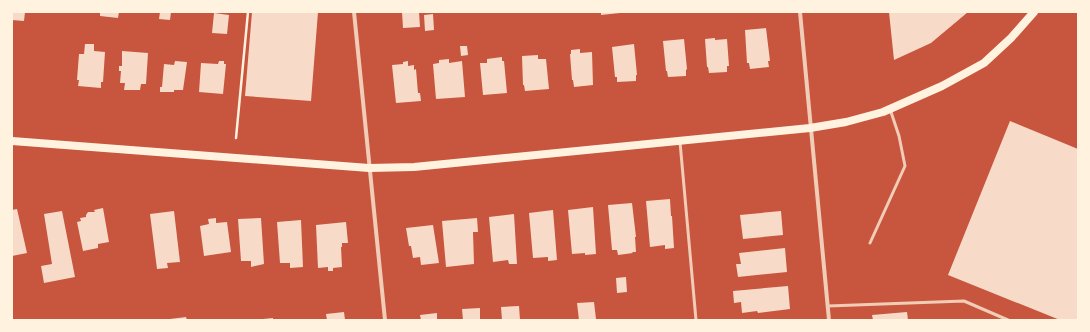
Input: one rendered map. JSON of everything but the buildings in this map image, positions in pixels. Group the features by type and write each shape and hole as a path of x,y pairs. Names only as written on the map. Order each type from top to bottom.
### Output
{"main road":[{"path":"12,141 369,168 414,167 810,128 846,122 890,109 942,86 984,63 1011,38 1034,12"}],"street":[{"path":"354,12 385,320"},
{"path":"800,12 829,320"}],"lane":[{"path":"870,243 906,166 899,136 890,109"},
{"path":"680,142 696,320"},
{"path":"828,306 964,301 1008,320"}],"path":[{"path":"236,138 248,12"}]}
